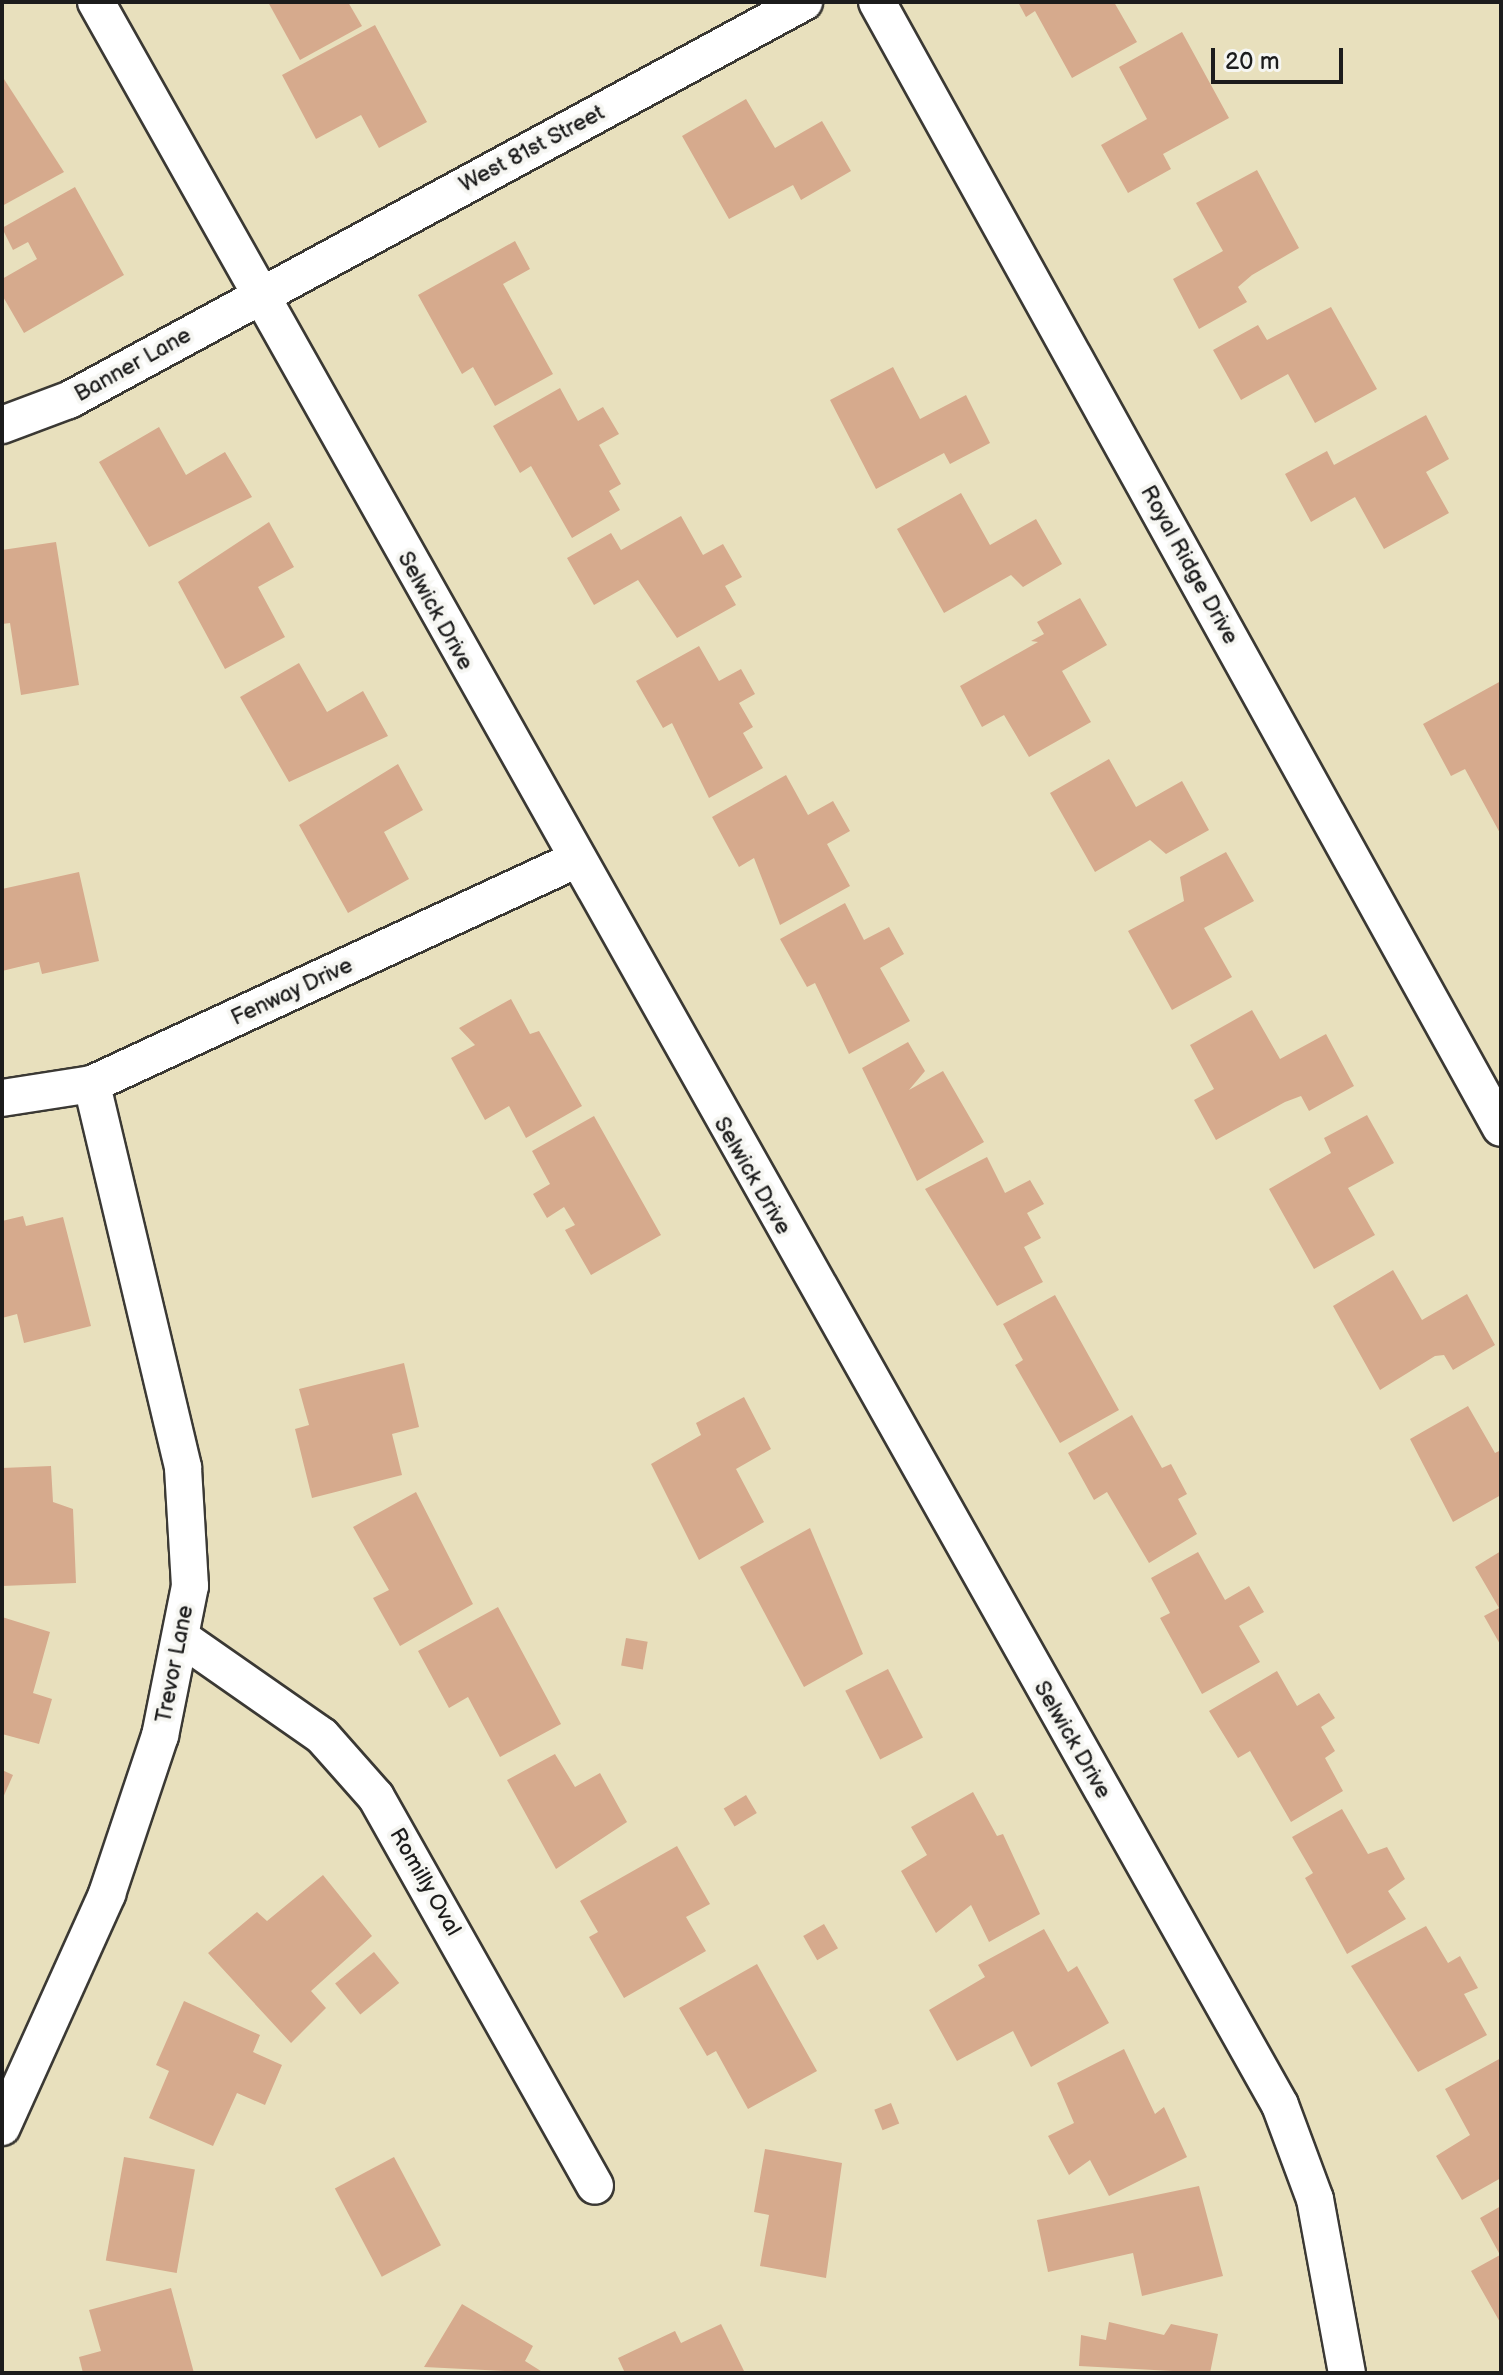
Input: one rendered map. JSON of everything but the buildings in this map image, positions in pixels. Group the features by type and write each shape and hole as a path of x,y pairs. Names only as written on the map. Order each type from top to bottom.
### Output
{"street":[{"name":"Selwick Drive","path":"96,2 573,861 1280,2105 1315,2199 1347,2373"},
{"name":"West 81st Street","path":"260,295 804,2"},
{"name":"Royal Ridge Drive","path":"877,2 1501,1128"},
{"name":"Banner Lane","path":"2,425 69,400 260,295"},
{"name":"Fenway Drive","path":"2,1098 92,1084 573,861"},
{"name":"Trevor Lane","path":"2,2127 107,1894 160,1736 183,1639 190,1574 183,1467 92,1084"},
{"name":"Romilly Oval","path":"183,1639 322,1736 376,1797 595,2186"}]}
